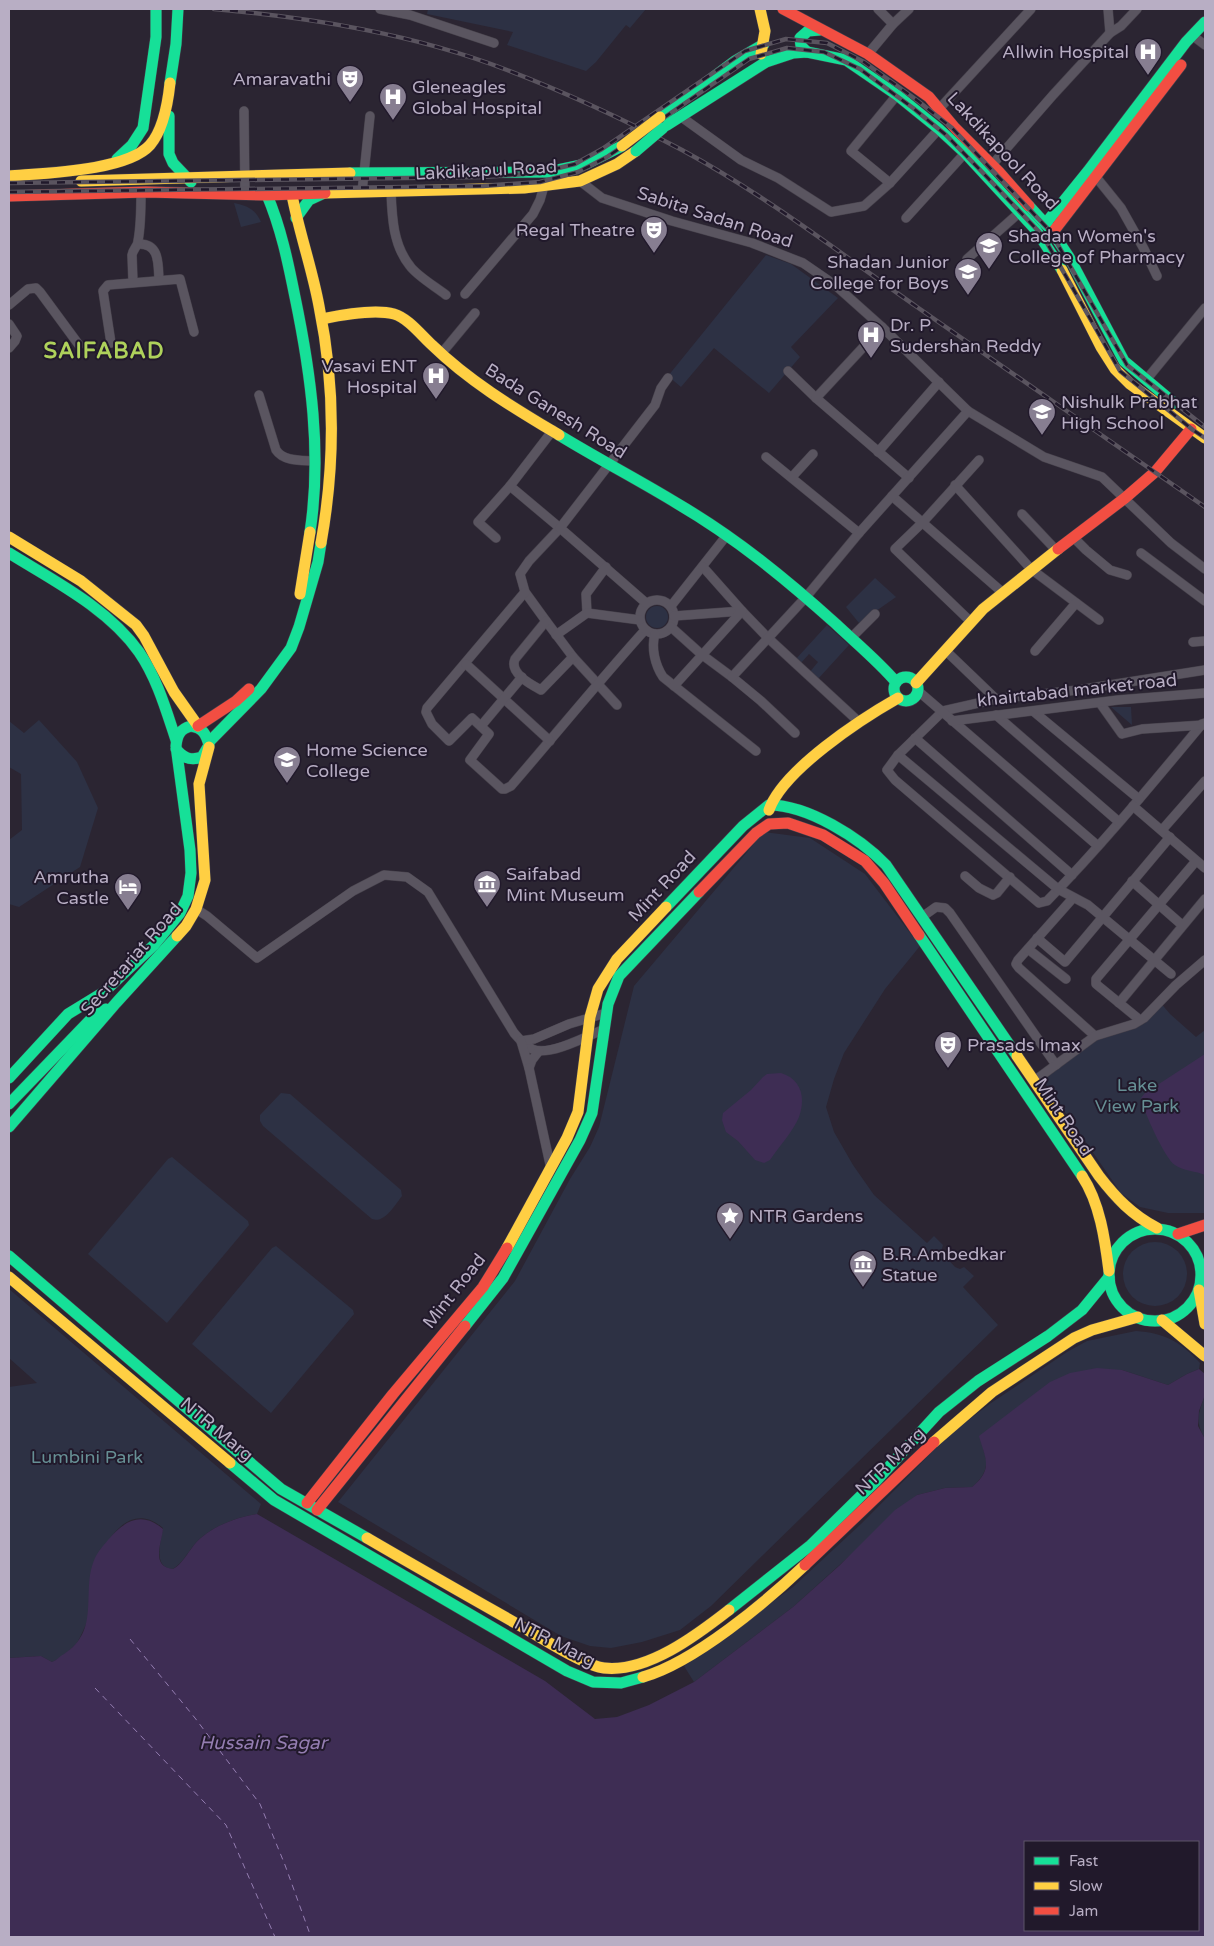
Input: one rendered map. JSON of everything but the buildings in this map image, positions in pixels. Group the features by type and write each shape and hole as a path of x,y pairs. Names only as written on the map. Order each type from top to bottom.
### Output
{"main road":[{"path":"111,164 129,150 138,139 142,128 156,37 156,9"},
{"name":"Lakdikapul Road","path":"9,196 57,195 74,182 111,164 142,153 151,144 158,134 169,92 178,9"},
{"path":"754,70 764,44 766,26 760,9"},
{"path":"783,9 868,54"},
{"path":"807,52 802,49 799,43 800,37 804,32 820,30"},
{"path":"1049,228 1105,157 1186,42 1202,34"},
{"name":"Lakdikapul Road","path":"9,176 74,182 141,193 245,195 524,188 580,181 617,164 636,151 664,121 734,61 764,44"},
{"name":"Lakdikapul Road","path":"74,182 244,175 468,171 529,173 566,170 600,158 664,121 680,116 779,56 807,52 846,60 896,95"},
{"name":"Lakdikapool Road","path":"868,54 929,97 938,109 992,165 1049,228 1069,258 1124,361 1205,425"},
{"name":"Lakdikapul Road","path":"169,92 169,154 173,164 208,194"},
{"name":"Lakdikapool Road","path":"896,95 939,129 965,154 1036,230 1058,262 1115,369 1130,384 1191,430 1205,438"},
{"path":"1049,228 1096,177 1105,157"},
{"path":"278,220 296,218 309,200 322,193"},
{"path":"267,195 278,220 300,321 313,404 315,461 312,518 297,611 281,653 260,679 236,701 198,726 186,727 178,734 176,744 184,758 196,759 202,757 209,743 231,722 288,654 299,627 318,559 325,518 330,459 330,403 322,319 296,218 292,195"},
{"path":"1085,315 1095,309"},
{"name":"Bada Ganesh Road","path":"322,319 349,314 395,314 410,324 441,354 487,391 609,465 679,504 770,566 806,596"},
{"path":"769,824 769,805 785,784 858,721 898,698 908,701 916,695 917,686 945,650 1002,592 1125,498 1155,472 1191,430"},
{"path":"9,537 80,581 136,625 144,636 174,692 198,726 207,733 209,743"},
{"path":"9,553 114,624 133,644 147,667 163,702 176,744 190,850 191,873 188,896 170,928 104,992 10,1099"},
{"path":"806,596 884,668 896,682"},
{"path":"898,698 894,688 896,682 906,677 917,686"},
{"name":"Secretariat Road","path":"9,1127 116,1003 186,926 196,909 205,880 199,784 209,743"},
{"path":"180,782 190,778 199,784"},
{"path":"785,784 788,823"},
{"name":"Mint Road","path":"307,1504 393,1394 483,1287 498,1265 567,1138 578,1112 590,1017 598,989 617,959 743,826 769,805 788,806 837,828 876,853 1100,1176 1125,1209 1141,1221 1157,1228"},
{"name":"Mint Road","path":"318,1510 504,1278 558,1180 592,1113 606,1013 619,976 756,833 769,824 788,823 822,835 865,861 884,883 1088,1184 1097,1206 1106,1239 1109,1274"},
{"path":"865,861 876,853"},
{"path":"9,1078 68,1014 104,992"},
{"path":"10,1099 92,1018 116,1003"},
{"path":"1088,1184 1100,1176"},
{"path":"1178,1234 1205,1225"},
{"path":"1202,1281 1190,1304 1178,1315 1162,1320 1144,1320 1130,1314 1119,1304 1112,1292 1109,1274 1114,1254 1125,1240 1140,1231 1157,1228 1178,1234 1192,1246 1200,1262 1202,1281 1205,1324"},
{"name":"NTR Marg","path":"9,1256 281,1489 446,1585 591,1664 604,1668 631,1666 670,1651 702,1631 793,1561 876,1481 939,1412 978,1381 1048,1336 1082,1310 1109,1274"},
{"name":"NTR Marg","path":"9,1277 274,1500 567,1672 593,1682 621,1683 657,1673 682,1660 714,1639 797,1574 944,1433 992,1392 1074,1338 1092,1330 1138,1317"},
{"path":"1162,1320 1205,1356"}],"street":[{"path":"380,9 410,15 494,42"},
{"path":"878,9 893,24"},
{"path":"868,54 893,24 910,9"},
{"path":"938,109 1031,9"},
{"path":"1108,9 1110,33"},
{"path":"992,165 1110,33 1121,26 1138,9"},
{"path":"890,183 851,151 896,95"},
{"path":"244,111 245,195"},
{"path":"362,192 370,116"},
{"path":"680,116 741,160 778,178 831,212 864,206 890,183 939,129"},
{"path":"906,218 965,154"},
{"path":"1096,177 1120,208 1157,276"},
{"name":"Sabita Sadan Road","path":"580,181 602,198 672,221 752,243 803,263 835,285 882,327 968,411 1044,457 1102,477 1171,544 1205,569"},
{"path":"465,294 533,214 544,186"},
{"path":"391,192 392,222 400,248 410,267 446,295"},
{"path":"133,282 133,251 138,244 141,226 141,193"},
{"path":"967,259 1020,212"},
{"path":"138,244 149,245 155,250 158,256 159,280"},
{"path":"111,342 104,291 104,287 108,284 174,278 181,280 194,332"},
{"path":"9,305 28,290 36,288 79,345"},
{"path":"1146,380 1202,311"},
{"path":"441,354 475,313"},
{"path":"9,324 17,336 16,341 9,348"},
{"path":"816,398 882,327"},
{"path":"788,371 816,398 909,478"},
{"path":"617,705 573,658 525,592 520,574 529,561 560,528 609,465 654,405 668,378"},
{"path":"878,452 939,382"},
{"path":"259,395 276,450 280,456 315,461"},
{"path":"732,677 806,596 859,532 968,411"},
{"path":"496,538 478,522 510,486 553,430"},
{"path":"792,478 813,454"},
{"path":"766,457 859,532"},
{"path":"971,622 895,549 923,522 979,460"},
{"path":"955,485 1032,569 1099,620"},
{"path":"510,486 606,567 646,604"},
{"path":"892,496 1002,592"},
{"path":"1022,514 1056,550"},
{"path":"671,606 727,535"},
{"path":"1073,537 1110,570 1126,575"},
{"path":"1141,553 1205,601"},
{"path":"588,613 586,594 606,567"},
{"path":"703,567 768,638 858,721"},
{"path":"525,592 427,708 426,712 432,724 449,741 472,718 489,734 470,760 502,789 511,786 597,682 645,630"},
{"path":"657,599 671,606 674,616 671,627 665,632 655,634 645,630 640,620 641,610 646,604 657,599"},
{"path":"1035,651 1076,603"},
{"path":"674,616 742,611"},
{"path":"674,686 742,611"},
{"path":"556,634 588,613 640,620"},
{"path":"851,638 875,614"},
{"path":"546,621 515,658 513,667 522,677 541,690 573,658"},
{"path":"671,627 701,654 732,677 795,733"},
{"path":"655,634 654,653 657,668 663,677 756,751"},
{"path":"1193,642 1205,641"},
{"path":"945,650 996,699"},
{"path":"466,664 550,741"},
{"path":"1204,724 1072,875 1047,901 1039,903 889,774 887,770 898,754 942,711 996,699 1078,690 1205,670"},
{"path":"480,726 522,677"},
{"path":"917,686 952,721 1098,846"},
{"name":"khairtabad market road","path":"952,721 1100,702 1205,693"},
{"path":"1100,702 1122,734 1142,729 1204,724"},
{"path":"1033,711 1205,868"},
{"path":"996,715 1119,822"},
{"path":"915,738 1072,875"},
{"path":"898,754 1058,889 1088,905 1171,974"},
{"path":"1162,830 1205,781"},
{"path":"1037,938 1065,962 1170,838"},
{"path":"1140,1020 1096,982 1196,860"},
{"path":"196,909 257,958 353,891 384,875 407,877 428,892 514,1033 521,1041 539,1051 554,1049 604,1029"},
{"path":"965,876 979,888 992,895 997,893 1010,877"},
{"path":"1132,881 1182,925"},
{"path":"1073,898 1016,964 1095,1036"},
{"path":"1120,1003 1205,899"},
{"path":"922,917 936,907 945,908 950,913 1056,1065"},
{"path":"1028,949 1066,979"},
{"path":"1034,1081 1095,1036 1140,1020 1205,960"},
{"path":"521,1041 534,1039 590,1017 606,1013"},
{"path":"521,1041 529,1068 551,1168 558,1180"},
{"path":"529,1068 539,1051"}],"green space":[{"path":"428,9 646,9 630,28 626,25 596,62 586,71 507,45 513,32 427,14"},
{"path":"234,203 250,209 261,222 241,227"},
{"path":"766,255 791,264 838,298 791,347 800,357 769,393 714,348 681,387 668,376"},
{"path":"875,578 896,597 859,623 846,607"},
{"path":"653,606 661,606 668,613 668,621 661,628 653,628 646,621 646,613"},
{"path":"827,625 849,645 817,680 809,673 818,662 809,654 800,664 795,660"},
{"path":"1111,707 1131,707 1132,725"},
{"path":"39,720 77,762 98,808 80,867 19,907 9,904 9,840 22,830 21,774 9,767 9,721 24,733"},
{"name":"NTR Gardens","path":"764,832 810,838 865,874 920,946 885,989 844,1053 826,1107 834,1132 853,1165 874,1195 927,1243 934,1236 943,1245 941,1252 955,1267 960,1269 964,1267 974,1276 963,1287 998,1325 711,1606 680,1630 642,1642 611,1648 590,1646 561,1636 338,1502 515,1281 570,1179 590,1147 599,1127 634,986"},
{"name":"Lake View Park","path":"1159,1001 1170,1014 1196,1037 1205,1030 1205,1213 1168,1213 1140,1207 1121,1193 1038,1073 1095,1036 1138,1021"},
{"path":"281,1093 290,1094 401,1190 402,1196 393,1209 381,1219 372,1219 263,1126 260,1121 260,1115"},
{"path":"172,1157 248,1221 249,1225 167,1323 88,1254 168,1159"},
{"path":"1155,1242 1173,1248 1181,1256 1187,1274 1181,1292 1173,1300 1155,1306 1137,1300 1129,1292 1123,1274 1129,1256 1137,1248"},
{"path":"276,1246 353,1310 354,1314 271,1413 192,1344 272,1248"},
{"name":"Lumbini Park","path":"9,1289 261,1504 257,1514 223,1524 207,1533 173,1569 166,1568 160,1559 159,1553 163,1528 150,1520 137,1518 126,1522 116,1530 108,1541 95,1566 90,1586 90,1609 86,1625 80,1637 70,1650 52,1662 41,1656 9,1658 9,1387 37,1383 9,1358"},
{"path":"1136,1331 1163,1336 1178,1344 1200,1363 1199,1369 1168,1385 1122,1370 983,1449 986,1460 985,1470 972,1487 945,1488 917,1495 793,1607 694,1682 684,1666 793,1587 862,1523 950,1434 991,1403 1067,1352 1087,1341"},
{"path":"1205,1395 1205,1439 1200,1427 1199,1417"}],"water":[{"path":"1205,1054 1205,1175 1182,1169 1171,1161 1155,1134 1141,1098 1145,1093"},
{"path":"781,1073 797,1084 802,1096 801,1110 797,1122 790,1133 770,1160 764,1163 755,1160 738,1141 726,1132 722,1120 723,1113 767,1074"},
{"name":"Hussain Sagar","path":"1097,1368 1122,1370 1168,1385 1199,1369 1205,1374 1205,1395 1199,1411 1198,1426 1205,1439 1205,1937 9,1937 9,1658 41,1656 52,1662 75,1645 86,1623 90,1575 94,1560 108,1540 126,1524 140,1519 155,1523 163,1529 159,1559 166,1567 173,1569 207,1533 222,1524 257,1514 545,1681 595,1719 617,1717 649,1705 694,1682 793,1607 840,1565 895,1510 917,1495 945,1488 972,1487 983,1475 986,1463 979,1436 1050,1382 1070,1373"}],"ferry route":[{"path":"130,1639 195,1718 260,1804 285,1865 311,1937"},
{"path":"95,1688 226,1825 275,1937"}],"railway":[{"path":"214,9 288,17 363,29 472,57 596,107 661,139 713,167 773,205 1205,507"},
{"path":"9,183 483,177 538,173 575,164 602,149 745,51 786,39 827,43 864,62 952,128 1050,231 1127,365 1205,427"},
{"path":"9,192 483,186 540,182 578,172 607,157 749,59 787,48 824,52 860,69 946,135 1043,236 1120,371 1205,438"}],"traffic: fast":[{"path":"117,159 132,145 143,128 156,37 156,9"},
{"path":"170,83 176,44 178,9"},
{"path":"1046,223 1186,42 1205,22"},
{"path":"807,52 801,46 800,38 808,31 820,30"},
{"path":"664,114 735,61 764,44"},
{"path":"667,125 766,62 793,53 807,52 846,60 897,95 965,153 1036,230 1062,270"},
{"path":"169,116 169,154 173,163 191,182"},
{"path":"636,151 663,128"},
{"path":"350,173 548,172 586,164 622,146"},
{"path":"296,218 309,200 322,194"},
{"path":"267,195 287,258 301,326 310,385 315,444 315,473 310,532"},
{"path":"1029,206 1051,230 1069,257 1124,361 1174,403"},
{"path":"559,435 678,504 740,545 817,607 874,659 896,682"},
{"path":"209,742 261,689 291,648 318,562 321,543"},
{"path":"9,553 79,596 112,622 126,636 139,652 151,672 176,740"},
{"path":"906,677 914,681 918,689 914,697 906,701 898,697 894,689 898,681 906,677"},
{"path":"9,1078 68,1014 104,992 154,945 180,913 188,896 191,873 190,850 176,746 176,742 182,731 191,726 203,732 209,745 202,757 194,759 184,757 181,755 179,752 176,749"},
{"path":"666,907 743,826 769,805 784,806 816,817 848,834 886,865 1017,1056"},
{"path":"465,1326 503,1278 580,1140 592,1113 608,1004 619,976 699,892"},
{"path":"919,935 1082,1176"},
{"path":"9,1127 116,1003 177,936"},
{"path":"9,1104 92,1018 106,1009"},
{"path":"1155,1229 1164,1230 1181,1237 1193,1249 1200,1266 1201,1275 1200,1284 1193,1301 1181,1313 1164,1320 1155,1321 1146,1320 1129,1313 1117,1301 1110,1284 1109,1275 1110,1266 1117,1249 1129,1237 1146,1230 1155,1229"},
{"path":"9,1256 281,1489 367,1538"},
{"path":"729,1610 811,1545 876,1481 939,1412 978,1381 1048,1336 1082,1310 1109,1277"},
{"path":"230,1463 274,1500 567,1671 593,1682 621,1683 643,1677"}],"traffic: slow":[{"path":"760,9 765,31 761,54"},
{"path":"9,176 84,169 105,165 139,154 150,145 159,131 170,83"},
{"path":"622,146 660,117"},
{"path":"325,193 524,188 580,181 617,164 636,151"},
{"path":"81,181 350,173"},
{"path":"292,195 316,292 328,365 331,454 326,514 321,543"},
{"path":"1062,270 1101,347 1115,369 1130,384 1205,438"},
{"path":"322,319 368,312 399,316 477,383 559,435"},
{"path":"300,594 310,532"},
{"path":"9,537 81,581 136,625 144,636 174,692 198,726"},
{"path":"916,683 983,609 1058,549"},
{"path":"769,810 777,795 806,763 845,732 898,698"},
{"path":"177,936 186,926 196,909 205,880 199,784 209,747"},
{"path":"507,1248 567,1138 578,1112 590,1017 598,989 617,959 666,907"},
{"path":"1017,1056 1105,1184 1132,1212 1157,1228"},
{"path":"1082,1176 1097,1210 1109,1271"},
{"path":"9,1277 230,1463"},
{"path":"1199,1290 1205,1324"},
{"path":"934,1442 992,1392 1074,1338 1092,1330 1138,1317"},
{"path":"1162,1320 1205,1356"},
{"path":"367,1538 565,1652 604,1668 637,1665 654,1658 687,1641 729,1610"},
{"path":"643,1677 663,1669 707,1645 771,1596 805,1565"}],"traffic: jam":[{"path":"783,9 868,54 929,97 955,128 999,172 1029,206"},
{"path":"1053,232 1181,65"},
{"path":"9,196 146,192 267,195 325,193"},
{"path":"1058,549 1125,498 1155,472 1191,429"},
{"path":"198,726 236,701 249,689"},
{"path":"699,892 756,833 769,824 788,823 823,835 865,861 884,883 919,935"},
{"path":"1178,1234 1205,1225"},
{"path":"307,1503 393,1394 483,1287 507,1248"},
{"path":"317,1510 465,1326"},
{"path":"805,1565 934,1442"}],"place":[{"name":"Allwin Hospital","path":"1148,76"},
{"name":"Amaravathi","path":"350,103"},
{"name":"Gleneagles Global Hospital","path":"393,121"},
{"name":"Regal Theatre","path":"654,254"},
{"name":"Shadan Women's College of Pharmacy","path":"989,270"},
{"name":"Shadan Junior College for Boys","path":"968,296"},
{"name":"Dr. P. Sudershan Reddy","path":"871,359"},
{"name":"Vasavi ENT Hospital","path":"436,400"},
{"name":"Nishulk Prabhat High School","path":"1042,436"},
{"name":"Home Science College","path":"287,784"},
{"name":"Saifabad Mint Museum","path":"487,908"},
{"name":"Amrutha Castle","path":"128,911"},
{"name":"Prasads Imax","path":"948,1069"},
{"name":"NTR Gardens","path":"730,1240"},
{"name":"B.R.Ambedkar Statue","path":"863,1288"}],"district":[{"name":"SAIFABAD","path":"104,350"}]}
